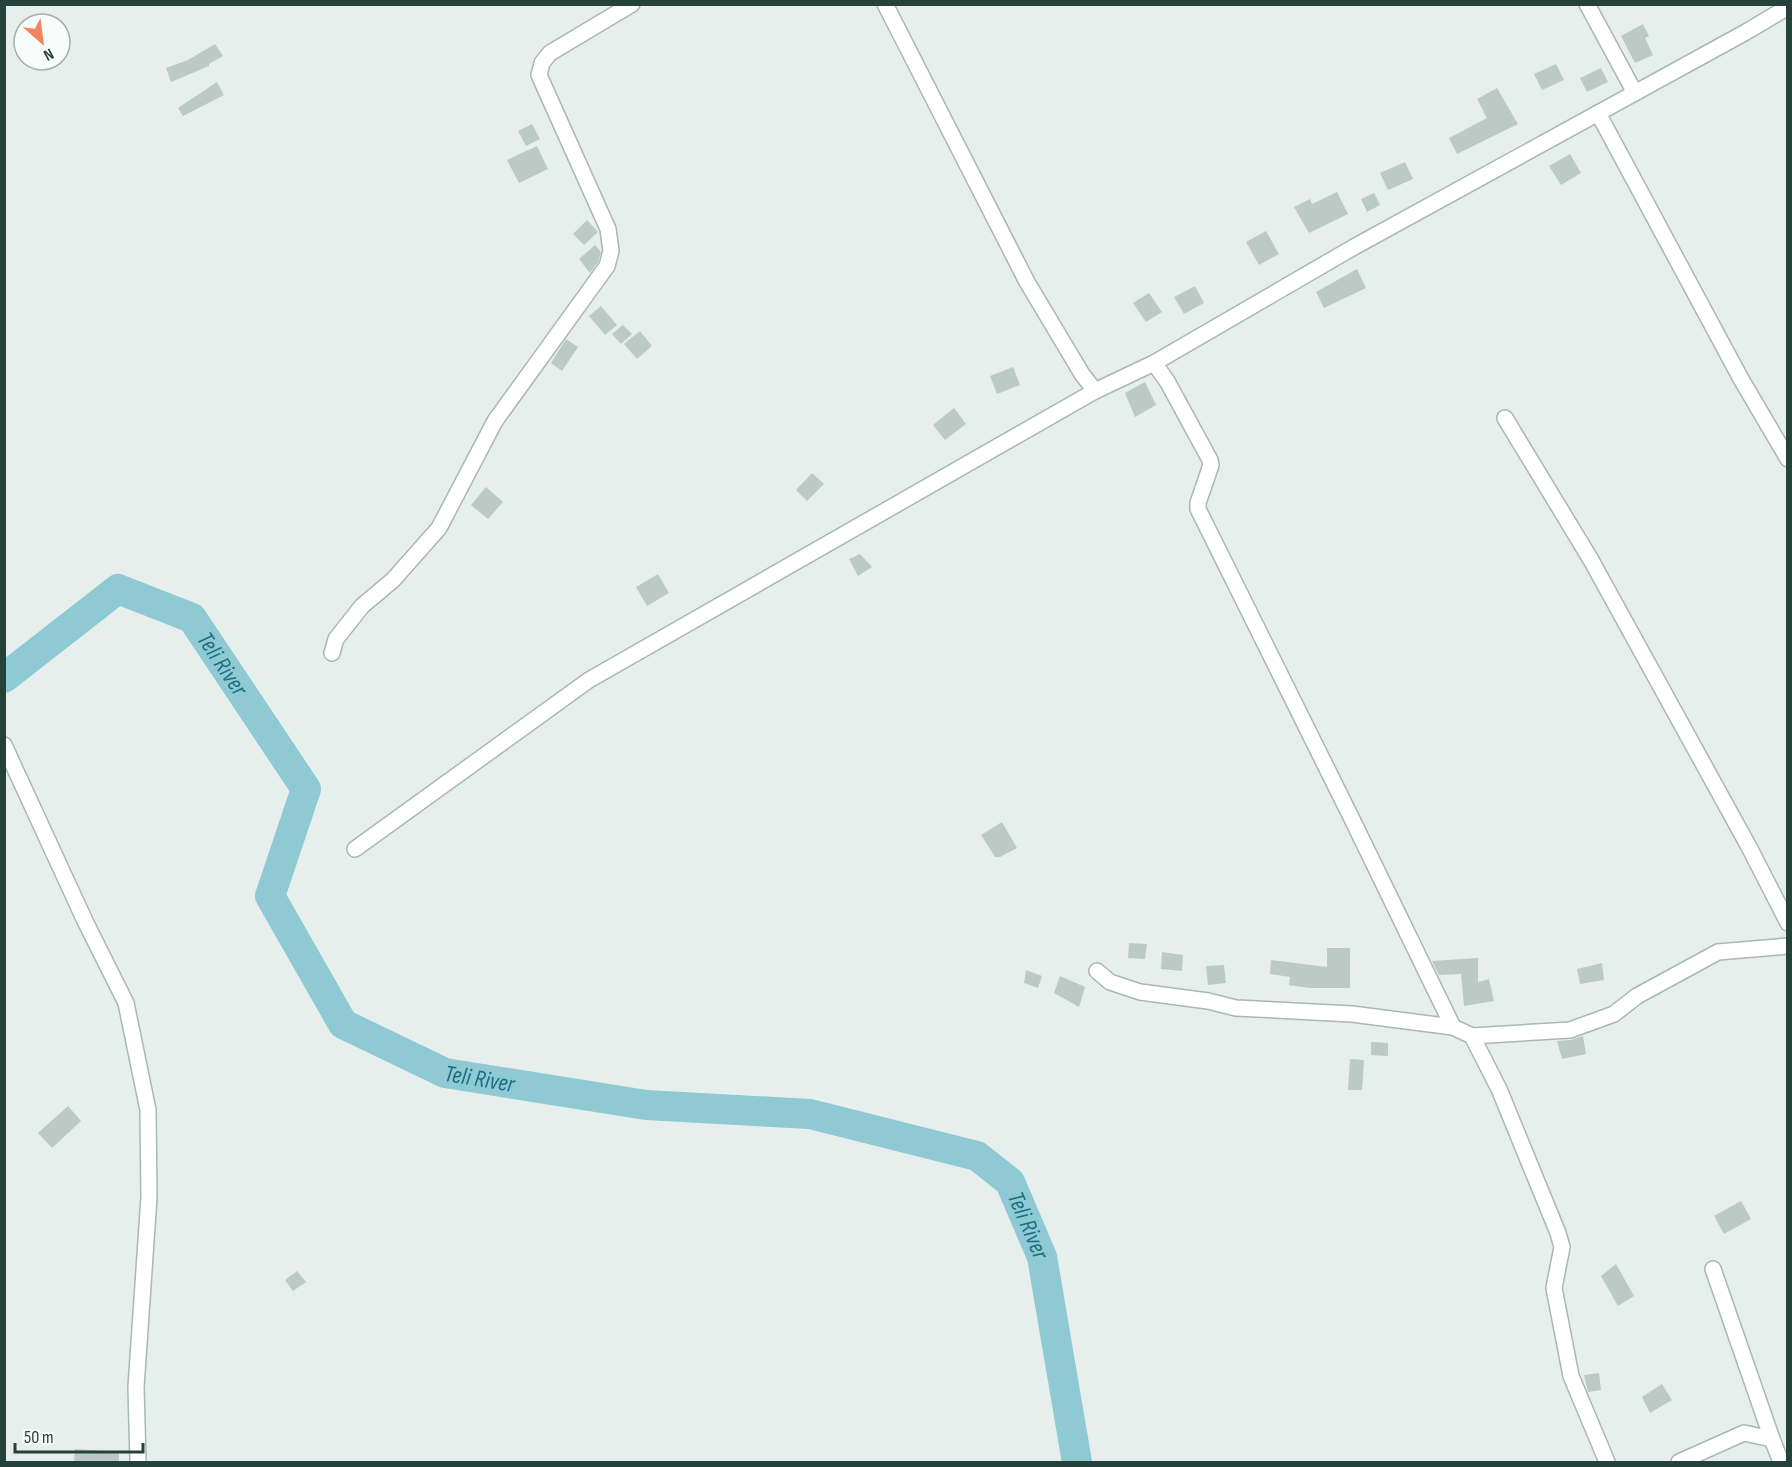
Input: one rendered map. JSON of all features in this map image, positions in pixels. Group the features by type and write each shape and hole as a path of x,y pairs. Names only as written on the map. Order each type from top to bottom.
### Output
{"street":[{"path":"332,653 336,639 362,606 393,580 439,528 495,421 607,266 611,251 608,229 539,75 542,63 550,53 632,4"},
{"path":"885,4 1027,282 1082,374 1095,391"},
{"path":"1587,4 1635,93"},
{"path":"355,849 589,680 1095,391 1154,363 1354,247 1788,7"},
{"path":"1598,113 1741,380 1788,459"},
{"path":"1154,363 1167,381 1212,465 1198,503 1198,509 1453,1027"},
{"path":"1505,418 1591,560 1749,846 1788,923"},
{"path":"4,745 85,921 126,1003 148,1110 149,1197 136,1386 138,1462"},
{"path":"1097,971 1110,982 1140,992 1208,1001 1236,1008 1352,1014 1453,1027 1472,1036 1570,1030 1614,1014 1637,996 1718,952 1788,946"},
{"path":"1472,1036 1499,1089 1558,1233 1562,1247 1554,1288 1570,1376 1607,1462"},
{"path":"1713,1269 1781,1462"},
{"path":"1679,1462 1744,1433 1772,1439"}],"building":[{"path":"1643,24 1649,36 1645,38 1653,55 1635,63 1621,36"},
{"path":"215,44 223,56 209,66 171,82 166,68 188,60"},
{"path":"1556,64 1564,80 1542,90 1534,74"},
{"path":"1601,68 1608,82 1587,92 1580,78"},
{"path":"217,82 224,95 183,116 178,108"},
{"path":"1497,88 1518,124 1457,154 1449,138 1487,118 1477,99"},
{"path":"532,124 540,139 526,146 518,131"},
{"path":"537,146 548,169 519,183 507,160"},
{"path":"1570,154 1581,173 1561,185 1549,166"},
{"path":"1405,162 1413,179 1388,190 1380,173"},
{"path":"1337,192 1348,214 1309,233 1294,207 1310,199 1312,204"},
{"path":"1374,193 1380,205 1367,212 1361,199"},
{"path":"587,220 598,232 584,245 573,234"},
{"path":"1266,231 1279,254 1259,265 1246,242"},
{"path":"595,245 601,252 598,262 590,273 579,259"},
{"path":"1357,269 1366,288 1324,308 1316,292"},
{"path":"1195,286 1204,303 1184,314 1174,297"},
{"path":"1149,293 1162,312 1146,322 1133,303"},
{"path":"601,306 617,325 605,335 589,316"},
{"path":"623,325 632,334 621,344 612,334"},
{"path":"640,331 652,346 637,359 624,344"},
{"path":"566,339 578,347 562,371 551,363"},
{"path":"1013,367 1020,385 997,394 990,376"},
{"path":"1145,382 1156,405 1135,417 1125,393"},
{"path":"954,408 966,424 945,440 933,425"},
{"path":"812,473 824,484 807,501 796,490"},
{"path":"486,487 503,502 488,519 471,505"},
{"path":"860,554 872,567 858,576 849,559"},
{"path":"658,574 669,593 647,606 636,587"},
{"path":"1002,822 1017,848 1000,857 995,857 981,835"},
{"path":"1129,943 1147,944 1145,959 1128,958"},
{"path":"1327,948 1350,948 1350,988 1309,988 1289,985 1290,977 1270,974 1271,960 1327,967"},
{"path":"1162,952 1183,955 1182,971 1161,969"},
{"path":"1478,958 1478,982 1489,979 1494,1001 1464,1006 1461,974 1439,975 1432,961"},
{"path":"1602,963 1604,980 1580,984 1577,969"},
{"path":"1224,965 1226,983 1208,985 1206,966"},
{"path":"1026,970 1042,976 1038,988 1024,983"},
{"path":"1060,976 1085,987 1079,1007 1054,993"},
{"path":"1583,1036 1586,1054 1562,1059 1557,1041"},
{"path":"1371,1042 1388,1043 1388,1056 1371,1055"},
{"path":"1350,1059 1364,1060 1362,1090 1348,1090"},
{"path":"68,1106 81,1121 52,1148 38,1133"},
{"path":"1741,1201 1751,1219 1724,1234 1714,1216"},
{"path":"1616,1264 1634,1296 1618,1306 1601,1276"},
{"path":"297,1271 306,1282 293,1291 285,1280"},
{"path":"1599,1373 1601,1390 1588,1392 1584,1375"},
{"path":"1662,1384 1672,1400 1650,1413 1642,1397"},
{"path":"75,1449 119,1452 119,1462 74,1462"}],"waterway":[{"name":"Teli River","path":"4,678 118,589 192,618 306,789 270,896 343,1024 445,1073 646,1105 810,1114 977,1156 1010,1182 1042,1257 1077,1462"}]}
